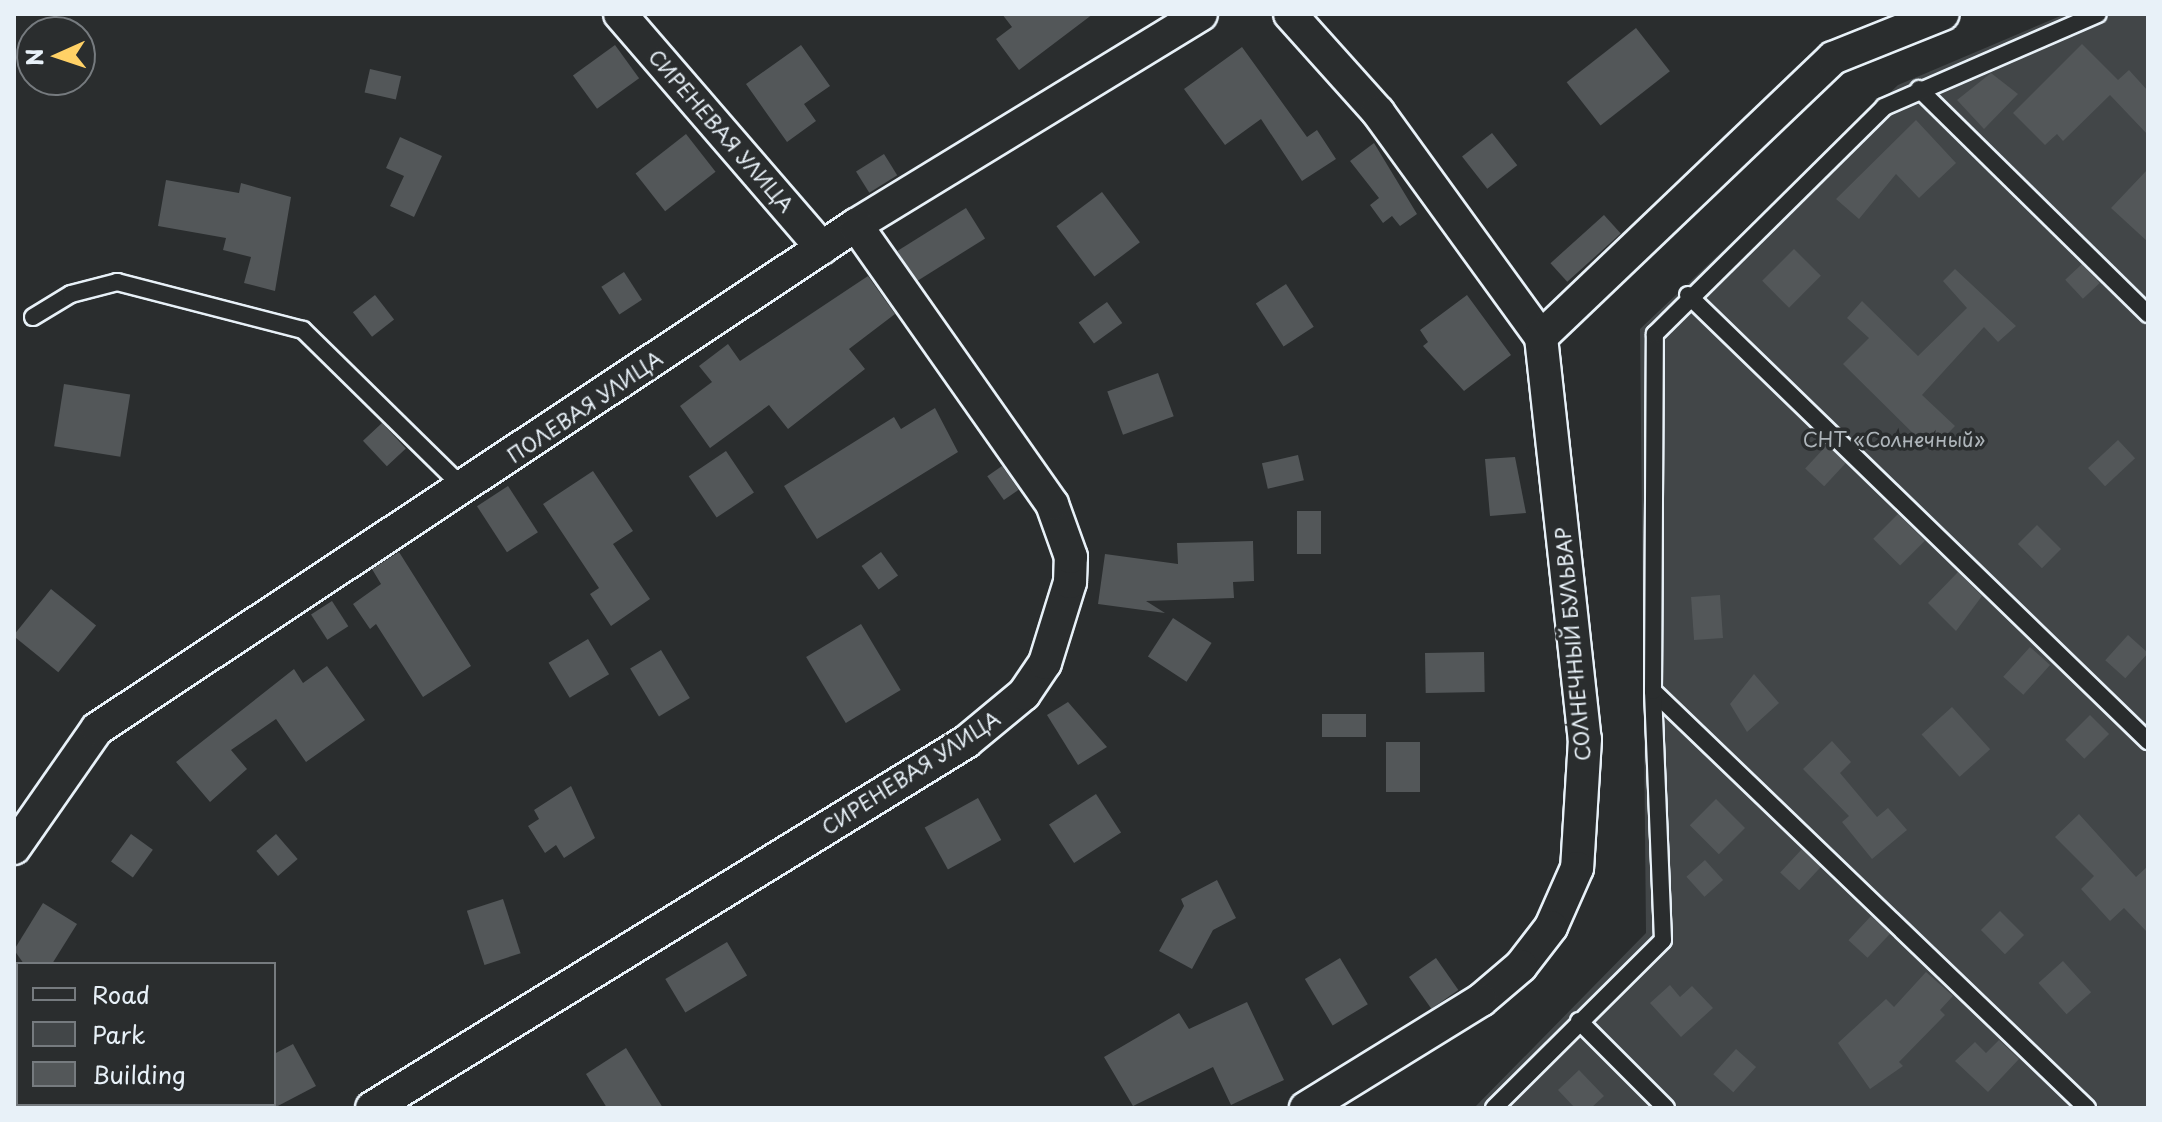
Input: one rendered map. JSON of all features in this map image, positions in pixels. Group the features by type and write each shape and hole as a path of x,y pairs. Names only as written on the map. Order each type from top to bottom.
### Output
{"street":[{"name":"СИРЕНЕВАЯ УЛИЦА","path":"620,14 822,248"},
{"name":"ПОЛЕВАЯ УЛИЦА","path":"14,848 97,729 856,225 1201,14"},
{"name":"СОЛНЕЧНЫЙ БУЛЬВАР","path":"1290,14 1378,112 1541,337 1585,739 1577,868 1551,927 1521,966 1481,1000 1306,1108"},
{"path":"1541,337 1833,58 1943,14"},
{"name":"СИРЕНЕВАЯ УЛИЦА","path":"372,1108 966,742 1024,694 1045,663 1071,557 1052,504 856,225"}],"lane":[{"path":"1494,1108 1663,940 1653,691 1655,334 1688,295 1884,107 1919,89 2098,14"},
{"path":"1919,89 2148,314"},
{"path":"33,317 71,294 117,282 303,330 464,488"},
{"path":"1688,295 2148,741"},
{"path":"1653,691 2087,1108"},
{"path":"1579,1021 1666,1108"}],"green space":[{"name":"СНТ «Солнечный»","path":"2065,14 2148,14 2148,1108 1474,1108 1646,933 1640,329 1898,85"}],"building":[{"path":"1002,14 1093,14 1019,70 996,39 1012,27"},
{"path":"1636,28 1670,71 1601,126 1567,82"},
{"path":"2082,44 2118,80 2129,70 2148,91 2148,135 2110,95 2063,141 2057,134 2045,145 2013,113"},
{"path":"615,45 639,78 597,109 573,76"},
{"path":"801,45 830,86 804,104 816,121 787,142 746,84"},
{"path":"1242,47 1307,137 1317,130 1336,159 1302,181 1261,119 1225,145 1184,89"},
{"path":"370,69 401,76 396,100 365,92"},
{"path":"1991,73 2018,94 1984,129 1957,100"},
{"path":"1916,120 1956,163 1919,198 1896,174 1859,219 1836,199"},
{"path":"1492,133 1517,165 1487,189 1462,156"},
{"path":"686,134 716,172 665,211 636,173"},
{"path":"400,137 442,156 414,217 390,206 404,176 386,168"},
{"path":"1374,143 1417,214 1400,226 1392,216 1383,223 1370,205 1379,198 1350,161"},
{"path":"884,154 897,175 869,193 856,171"},
{"path":"2148,169 2148,242 2111,208"},
{"path":"166,180 239,193 241,183 291,197 275,291 244,283 251,257 223,250 226,238 158,226"},
{"path":"1102,192 1140,242 1094,277 1056,226"},
{"path":"966,208 985,239 916,281 897,251"},
{"path":"1604,215 1621,234 1567,282 1550,263"},
{"path":"1794,249 1821,276 1789,308 1762,281"},
{"path":"2082,264 2100,283 2083,299 2065,280"},
{"path":"1955,269 2016,326 1998,342 1984,327 1922,395 1955,426 1931,451 1843,364 1869,338 1847,318 1862,301 1918,356 1967,308 1943,281"},
{"path":"624,272 642,300 619,314 601,287"},
{"path":"868,276 895,314 849,349 865,369 788,429 769,405 710,448 680,406 712,382 699,366 728,344 740,361"},
{"path":"1286,284 1314,327 1284,346 1256,304"},
{"path":"375,295 394,319 372,337 353,312"},
{"path":"1467,295 1511,355 1464,391 1423,346 1428,342 1420,330"},
{"path":"1107,302 1122,323 1094,344 1079,323"},
{"path":"1158,373 1174,416 1123,435 1107,391"},
{"path":"64,384 130,394 120,457 54,446"},
{"path":"935,408 958,452 817,539 784,486 894,417 901,429"},
{"path":"382,423 406,449 387,466 363,441"},
{"path":"2118,440 2135,458 2105,486 2088,468"},
{"path":"1827,445 1846,463 1824,486 1805,468"},
{"path":"726,451 754,492 717,518 689,476"},
{"path":"1298,455 1304,480 1268,489 1262,463"},
{"path":"1515,457 1526,513 1490,516 1485,459"},
{"path":"1002,466 1019,490 1004,500 987,476"},
{"path":"593,471 633,531 613,544 650,599 611,626 590,594 599,588 543,504"},
{"path":"508,486 538,532 507,552 477,506"},
{"path":"1297,511 1321,511 1321,554 1297,554"},
{"path":"1898,514 1925,541 1900,566 1873,539"},
{"path":"2037,525 2061,549 2042,568 2018,544"},
{"path":"1253,541 1254,581 1233,582 1234,598 1146,601 1165,613 1098,604 1105,554 1178,564 1177,543"},
{"path":"399,552 471,666 423,697 376,624 370,629 353,604 381,584 372,569"},
{"path":"881,552 898,575 879,590 862,566"},
{"path":"1958,572 1982,596 1956,631 1928,603"},
{"path":"51,589 96,626 58,672 14,636"},
{"path":"1720,595 1723,638 1694,640 1691,597"},
{"path":"332,601 348,626 327,640 311,615"},
{"path":"1173,618 1212,643 1187,682 1148,657"},
{"path":"861,624 901,690 846,723 806,657"},
{"path":"2128,635 2148,653 2125,678 2105,660"},
{"path":"588,639 609,674 570,698 549,663"},
{"path":"2030,647 2050,665 2023,695 2003,677"},
{"path":"661,650 690,698 659,717 630,669"},
{"path":"1484,652 1485,692 1426,693 1425,653"},
{"path":"327,666 365,720 306,762 276,719 231,750 247,769 210,802 176,762 294,669 303,683"},
{"path":"1754,674 1779,703 1747,732 1730,704"},
{"path":"1068,702 1107,747 1078,765 1047,715"},
{"path":"1952,707 1990,749 1960,777 1922,734"},
{"path":"1322,714 1366,714 1366,737 1322,737"},
{"path":"2090,715 2109,734 2084,759 2065,740"},
{"path":"1832,741 1851,762 1840,773 1877,817 1888,808 1907,830 1872,859 1842,822 1849,816 1803,769"},
{"path":"1386,742 1420,742 1420,792 1386,792"},
{"path":"571,786 595,838 564,858 556,845 545,853 528,826 539,819 534,810"},
{"path":"1096,794 1121,833 1074,863 1049,824"},
{"path":"978,798 1001,840 948,870 925,828"},
{"path":"1716,799 1745,828 1719,854 1690,825"},
{"path":"2079,814 2136,877 2148,866 2148,933 2124,908 2110,921 2081,889 2094,876 2055,837"},
{"path":"131,834 153,850 133,877 111,862"},
{"path":"276,834 298,859 278,876 256,851"},
{"path":"1802,849 1821,867 1799,890 1780,872"},
{"path":"1705,860 1723,880 1704,897 1686,877"},
{"path":"1217,880 1236,918 1213,930 1192,969 1159,951 1184,906 1181,899"},
{"path":"503,899 521,953 484,965 467,911"},
{"path":"43,903 77,924 53,962 23,962 14,950"},
{"path":"2000,911 2024,935 2005,954 1981,930"},
{"path":"1871,916 1890,934 1868,958 1848,940"},
{"path":"727,942 747,975 685,1013 665,979"},
{"path":"1340,958 1368,1004 1333,1025 1305,979"},
{"path":"1436,958 1458,990 1431,1009 1409,977"},
{"path":"2063,961 2091,992 2067,1014 2038,983"},
{"path":"1926,972 1953,996 1940,1010 1945,1015 1899,1062 1903,1066 1870,1089 1838,1043 1886,999 1894,1007"},
{"path":"1670,985 1680,997 1692,986 1713,1008 1681,1037 1650,1003"},
{"path":"1247,1002 1284,1080 1231,1105 1213,1067 1133,1106 1104,1057 1179,1013 1189,1029"},
{"path":"1999,1040 2019,1059 1988,1092 1955,1061 1975,1042 1986,1053"},
{"path":"293,1044 316,1086 274,1108 276,1106 276,1053"},
{"path":"626,1048 663,1108 607,1108 586,1074"},
{"path":"1736,1049 1756,1067 1733,1092 1713,1074"},
{"path":"1579,1070 1604,1096 1591,1108 1575,1108 1558,1090"}]}
